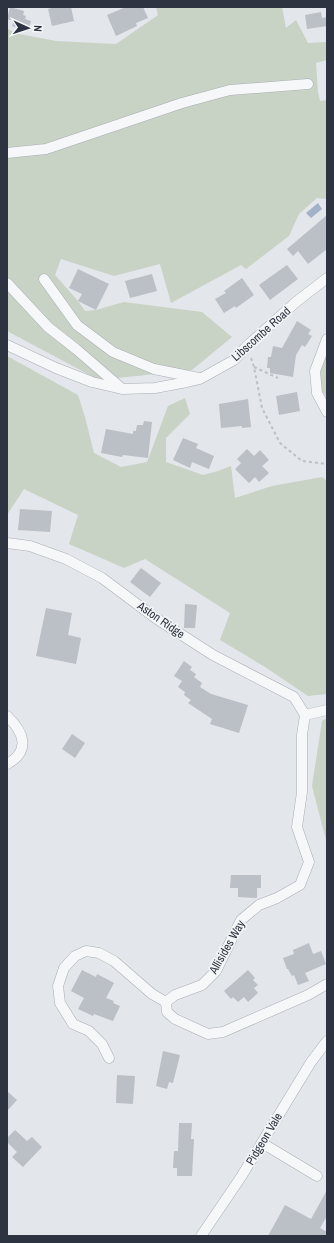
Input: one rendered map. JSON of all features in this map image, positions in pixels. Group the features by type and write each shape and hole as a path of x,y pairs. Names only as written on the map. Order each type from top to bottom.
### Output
{"street":[{"path":"7,153 46,150 182,103 230,90 308,84"},
{"name":"Libscombe Road","path":"7,345 56,368 92,382 122,389 155,388 200,379 234,360 247,346 296,302 327,278"},
{"path":"44,279 77,325 113,352 154,369 200,379"},
{"path":"7,283 48,327 122,389"},
{"path":"327,339 315,371 317,393 327,412"},
{"name":"Aston Ridge","path":"7,543 30,546 66,559 102,578 157,619 213,655 294,697 305,716"},
{"path":"305,716 327,710"},
{"path":"7,716 14,722 22,734 23,747 15,760 7,764"},
{"name":"Allisides Way","path":"166,1002 174,995 202,985 216,971 241,920 259,905 277,898 300,885 309,862 297,826 302,792 302,735 305,716"},
{"path":"109,1058 102,1044 90,1031 73,1024 60,1003 58,986 64,968 75,956 86,951 99,953 114,961 152,994 166,1002 167,1012 174,1019 208,1034 223,1032 308,995 327,984"},
{"name":"Pidgeon Vale","path":"200,1236 241,1177 311,1062 327,1040"},
{"path":"262,1143 317,1176"}],"path":[{"path":"247,346 254,367 262,408 280,443 302,461 327,464"},
{"path":"254,367 278,378"}],"green space":[{"path":"156,7 282,7 286,28 296,20 308,43 327,42 327,60 316,63 320,101 327,100 327,199 317,198 299,214 289,236 246,269 241,265 171,303 160,264 114,276 61,259 55,275 85,311 96,310 124,302 202,312 232,337 192,370 99,380 7,331 7,28 14,33 56,41 116,44 158,15"},
{"path":"327,346 327,398 317,384 323,351"},
{"path":"7,356 78,395 94,453 121,467 147,462 168,406 185,398 190,414 166,438 166,462 203,475 231,466 235,498 272,486 322,477 327,481 327,694 308,696 265,667 220,640 230,613 145,559 124,568 69,544 78,515 24,489 7,515"},
{"path":"327,718 327,844 312,786 322,721"}],"water":[{"path":"318,203 322,209 311,218 306,213"}],"building":[{"path":"10,7 24,11 23,15 26,16 25,19 31,21 28,31 12,26 14,21 7,19"},
{"path":"55,7 71,7 74,21 52,26 48,9"},
{"path":"126,7 143,7 148,18 136,23 137,26 116,36 107,15"},
{"path":"321,12 322,18 327,17 327,26 307,29 305,15"},
{"path":"327,215 327,249 308,264 298,251 293,256 287,249"},
{"path":"287,265 298,279 270,300 259,285"},
{"path":"78,269 109,284 96,310 78,301 82,294 69,288"},
{"path":"152,274 157,291 130,298 125,281"},
{"path":"242,278 254,295 236,308 235,306 224,313 215,299 226,293 224,291"},
{"path":"297,321 311,330 308,334 312,336 305,347 302,345 296,355 293,377 270,373 270,368 267,368 268,357 271,357 273,346 282,348"},
{"path":"297,392 300,411 279,415 276,396"},
{"path":"248,399 251,427 242,428 242,426 221,428 219,404"},
{"path":"144,421 152,422 148,458 123,455 122,457 101,453 106,429 133,434 133,431 136,431 137,425 143,425"},
{"path":"183,438 198,444 196,448 214,456 209,469 192,462 190,468 173,460"},
{"path":"247,449 254,456 260,450 269,460 262,466 269,473 259,482 255,477 249,483 235,469 241,463 237,459"},
{"path":"20,509 52,511 50,532 18,530"},
{"path":"141,568 161,583 150,597 130,582"},
{"path":"185,604 197,605 195,628 184,628"},
{"path":"46,608 72,613 68,635 81,638 76,664 36,656"},
{"path":"184,661 192,667 190,670 196,674 194,677 202,683 200,687 211,694 248,705 239,733 210,724 212,719 188,703 191,700 184,695 185,692 178,687 182,681 174,676"},
{"path":"72,734 85,743 75,758 62,749"},
{"path":"231,875 261,875 261,888 257,888 257,898 238,897 238,888 230,888"},
{"path":"309,943 313,954 321,951 326,964 305,973 309,981 298,985 294,975 292,976 287,969 283,958 294,954 293,950"},
{"path":"82,970 96,977 97,974 114,983 106,998 114,1001 113,1003 120,1006 113,1021 94,1014 93,1016 78,1009 84,998 71,991"},
{"path":"248,970 255,978 253,980 258,985 254,988 258,993 248,1002 244,997 238,1002 233,997 231,999 224,991"},
{"path":"163,1051 180,1055 173,1083 169,1082 167,1089 156,1086"},
{"path":"117,1075 135,1076 133,1104 116,1103"},
{"path":"7,1091 17,1100 7,1111"},
{"path":"179,1123 192,1123 191,1139 194,1139 192,1176 177,1176 177,1168 173,1168 174,1151 178,1151"},
{"path":"15,1130 27,1141 32,1137 42,1147 23,1167 12,1157 17,1152 7,1142 7,1138"},
{"path":"327,1190 327,1216 320,1228 327,1232 327,1236 268,1236 285,1205 311,1219"}]}
